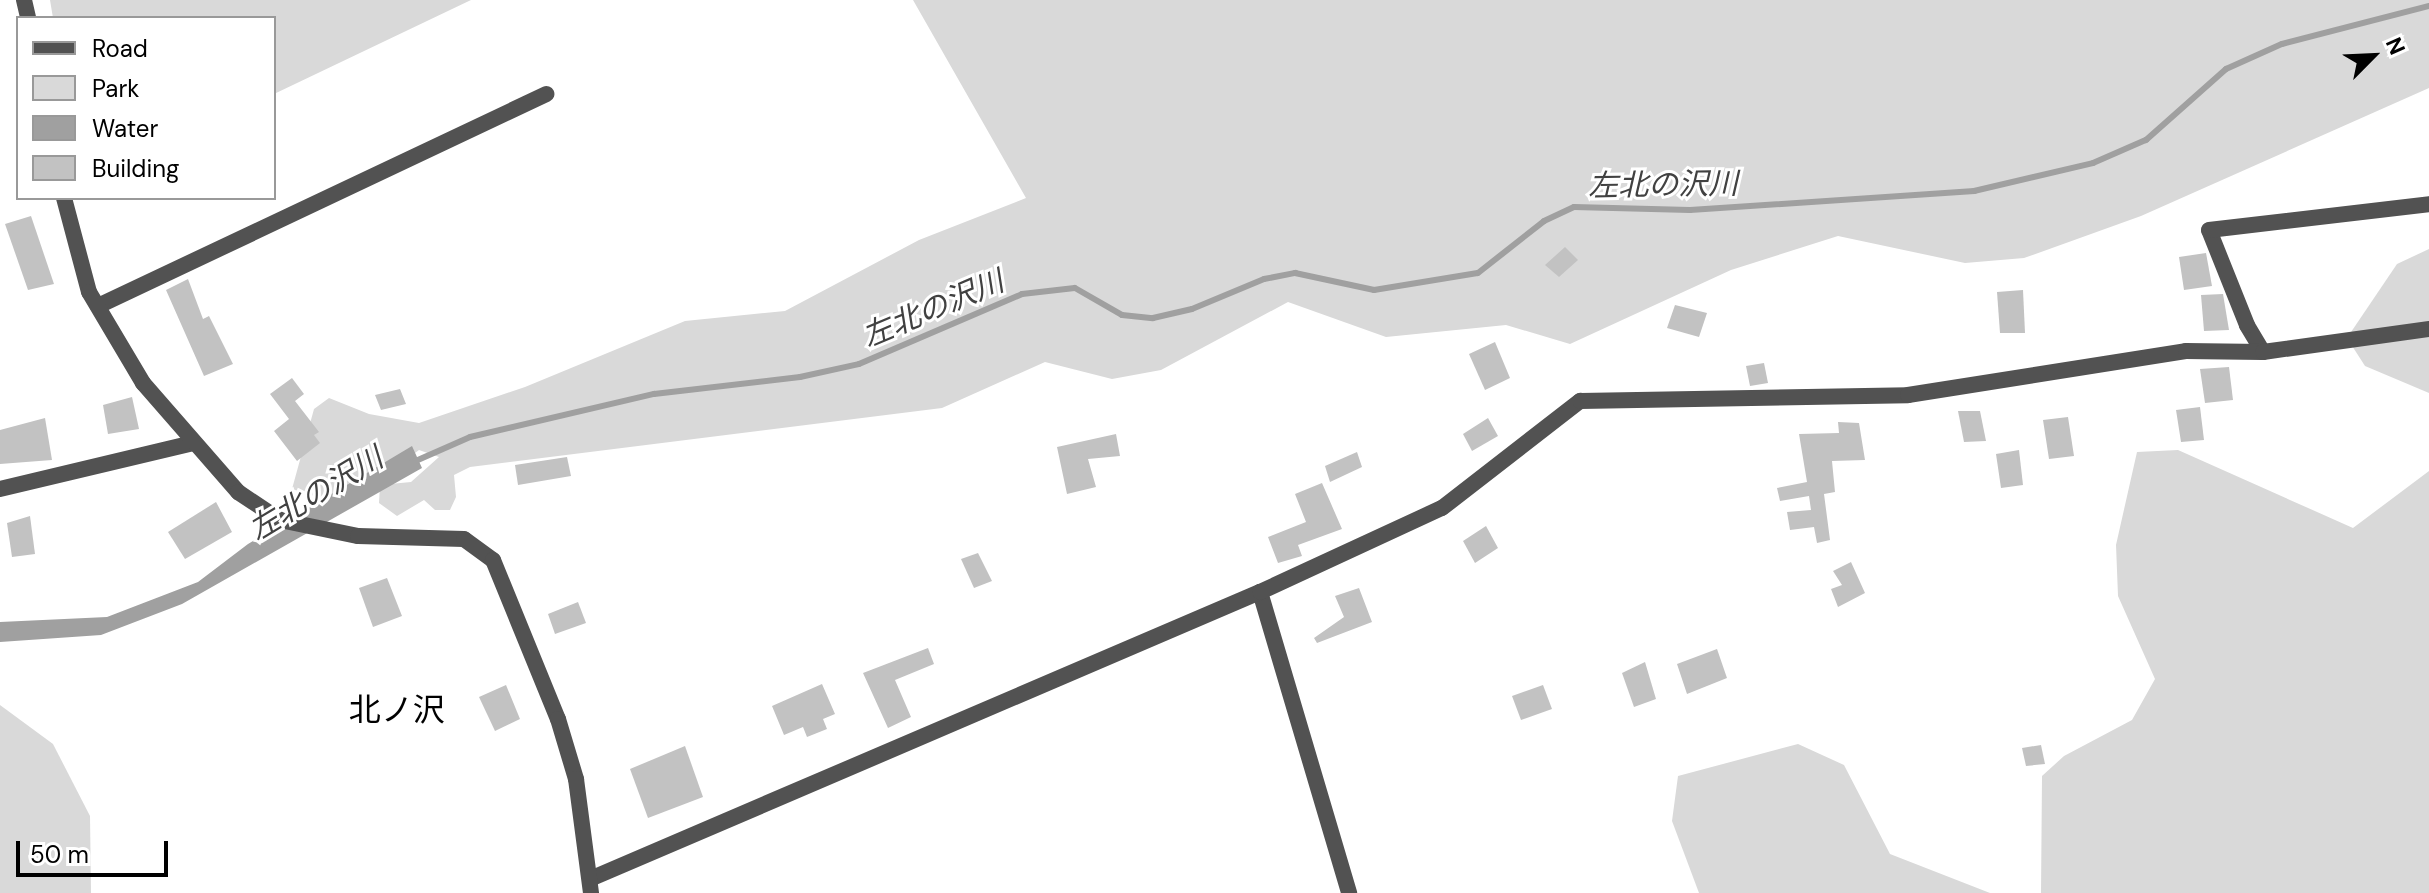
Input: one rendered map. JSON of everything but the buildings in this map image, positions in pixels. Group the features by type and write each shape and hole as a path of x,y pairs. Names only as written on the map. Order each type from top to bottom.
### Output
{"street":[{"path":"98,306 546,94"},
{"path":"65,200 98,306 143,383 238,492 286,521 358,536 464,539 493,560 558,719 576,779 591,886 1260,592 1442,508 1580,401 1908,395 2186,351 2263,352 2429,329"},
{"path":"2263,352 2209,230 2429,204"},
{"path":"0,489 193,443"},
{"path":"1260,592 1349,893"}],"green space":[{"path":"50,0 471,0 276,93 276,16 53,16"},
{"path":"913,0 2429,0 2429,88 2141,216 2024,258 1965,263 1838,236 1731,270 1570,344 1506,325 1386,337 1288,302 1161,370 1112,379 1045,362 942,408 470,467 454,475 456,497 450,510 435,510 424,500 397,516 379,503 380,485 411,482 439,457 419,450 346,506 292,489 314,409 329,398 369,414 419,423 525,387 685,321 785,311 919,240 1026,198"},
{"path":"2429,249 2429,393 2365,366 2347,338 2397,264"},
{"path":"2178,450 2353,528 2429,471 2429,893 2041,893 2042,776 2064,756 2132,720 2155,679 2118,596 2116,545 2137,452"},
{"path":"0,705 53,744 90,816 91,893 0,893"},
{"path":"1798,744 1844,765 1890,854 1990,893 1699,893 1672,821 1678,776"}],"water":[{"path":"412,446 422,468 182,604 101,635 0,642 0,622 107,617 198,582 248,544"}],"waterway":[{"name":"左北の沢川","path":"411,463 470,437 654,394 800,377 859,364 1022,294 1075,288 1122,315 1153,318 1192,309 1264,279 1295,273 1374,290 1478,273 1544,221 1574,207 1690,210 1974,191 2093,163 2146,140 2226,69 2282,44 2429,6"}],"district":[{"name":"北ノ沢","path":"397,710"}]}
